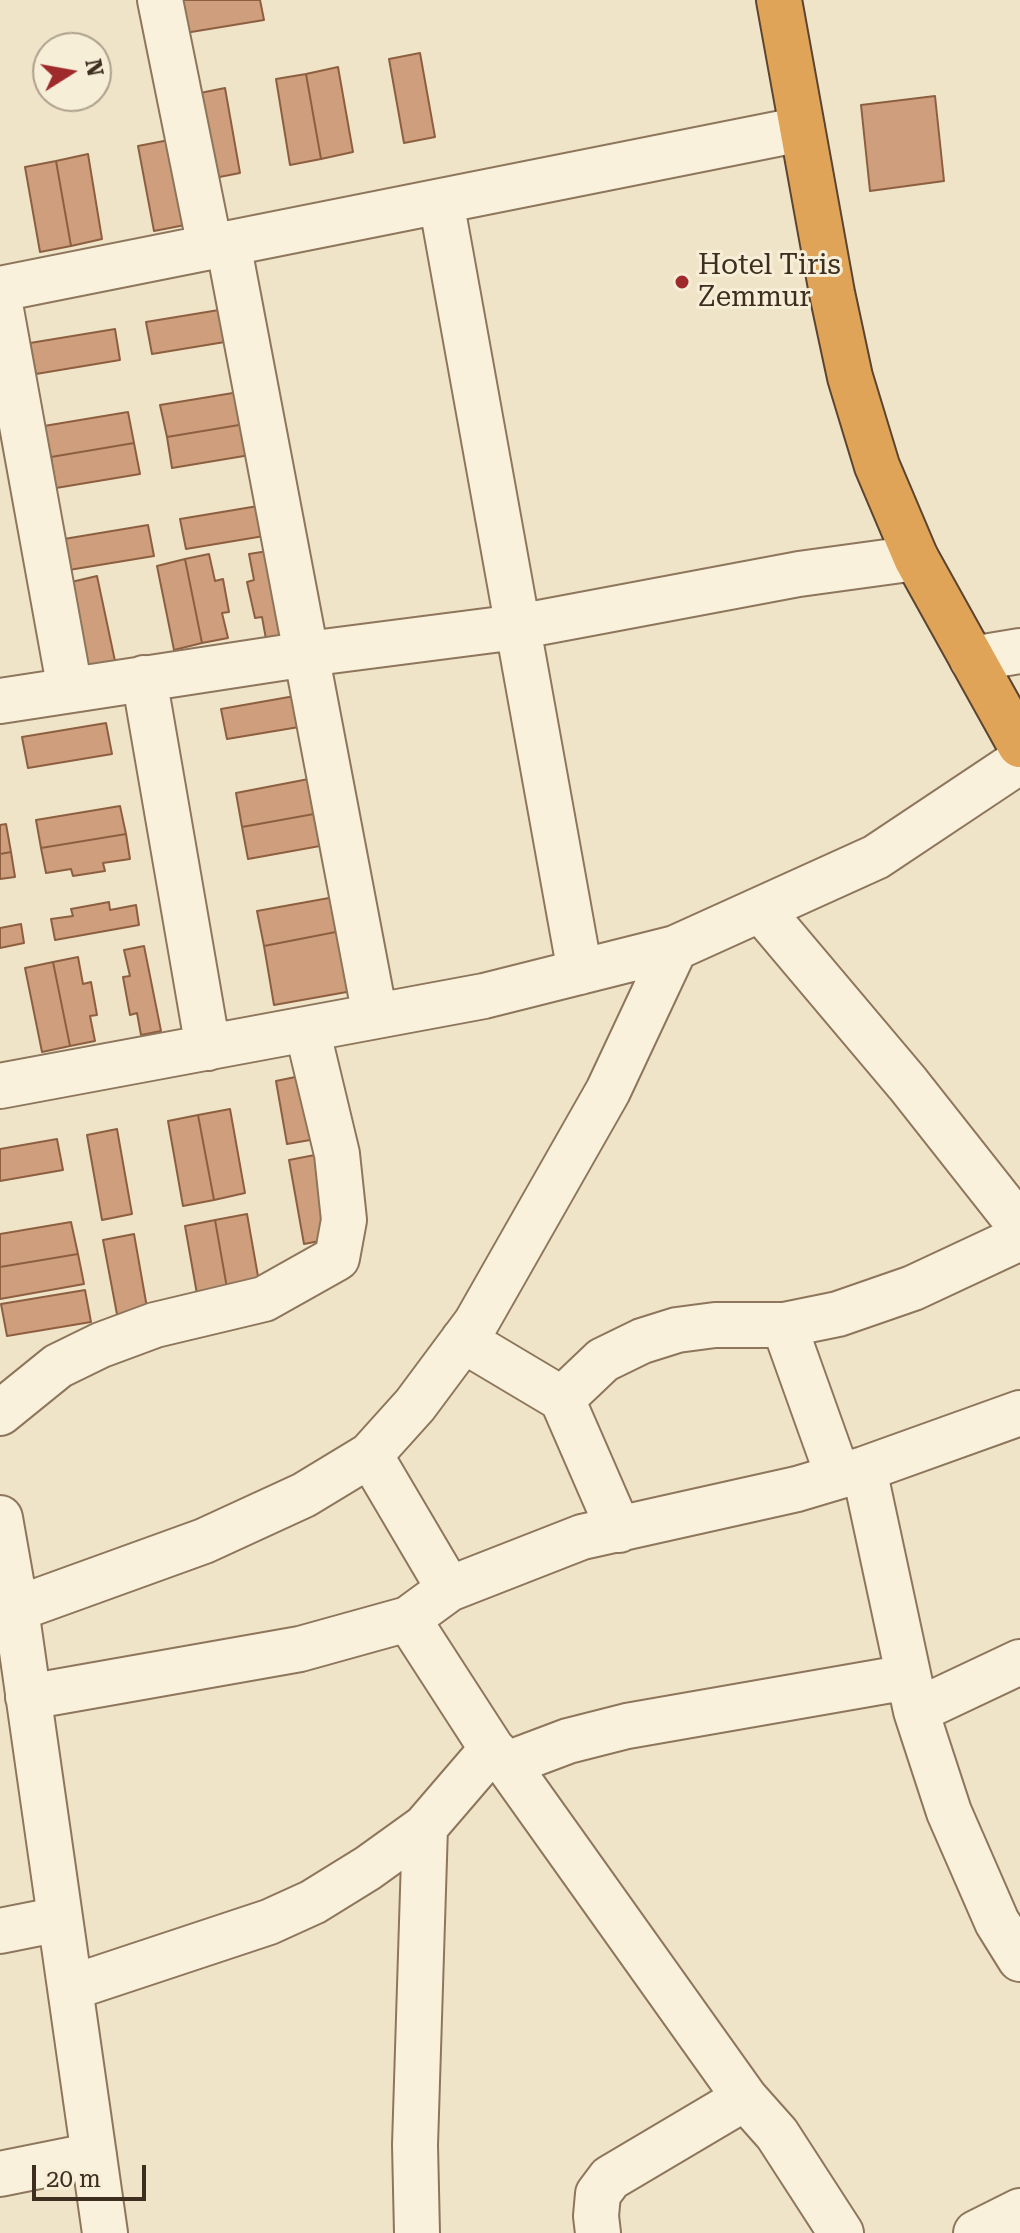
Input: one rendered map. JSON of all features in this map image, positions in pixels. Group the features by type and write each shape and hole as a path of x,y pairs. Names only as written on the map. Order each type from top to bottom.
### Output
{"highway":[{"path":"779,0 850,377 877,466 916,558 1020,745"}],"street":[{"path":"160,0 219,245 307,654 375,1016"},
{"path":"0,289 802,129"},
{"path":"441,201 580,972"},
{"path":"0,304 70,690"},
{"path":"0,701 307,654 517,627 799,574 916,558"},
{"path":"972,659 1020,651"},
{"path":"144,678 208,1048"},
{"path":"0,1086 484,996 675,948 876,857 1020,761"},
{"path":"762,911 908,1084 1020,1226"},
{"path":"16,1609 204,1541 304,1495 370,1455 415,1405 484,1310 608,1091 675,948"},
{"path":"0,1413 58,1366 101,1345 155,1325 264,1299 337,1258 344,1220 337,1154 307,1029"},
{"path":"562,1399 603,1360 642,1341 677,1330 715,1325 784,1325 838,1314 913,1288 1020,1238"},
{"path":"784,1325 851,1472 912,1694 949,1812 1009,1916 1020,1959"},
{"path":"463,1340 562,1399 619,1530"},
{"path":"17,1673 300,1649 408,1619 449,1589 582,1537 797,1489 1020,1413"},
{"path":"370,1455 449,1589"},
{"path":"0,1518 16,1609 17,1673 60,1919 105,2233"},
{"path":"408,1619 499,1757 745,2098 777,2134 841,2233"},
{"path":"70,1988 269,1922 324,1895 425,1827 499,1757 627,1726 912,1694 1020,1662"},
{"path":"417,2233 415,2145 425,1827"},
{"path":"0,1931 60,1919"},
{"path":"598,2233 598,2194 610,2178 745,2098"},
{"path":"0,2174 94,2155"},
{"path":"976,2233 1020,2211"}],"building":[{"path":"173,0 260,0 264,20 179,34"},
{"path":"420,53 435,137 404,143 389,59"},
{"path":"338,67 353,152 321,159 306,74"},
{"path":"306,74 321,159 290,165 276,79"},
{"path":"225,88 240,173 209,179 195,94"},
{"path":"935,96 944,181 870,191 861,105"},
{"path":"169,140 185,225 154,231 138,146"},
{"path":"88,154 102,239 71,246 56,161"},
{"path":"56,161 71,246 40,252 25,167"},
{"path":"231,308 237,340 152,354 146,322"},
{"path":"115,329 120,360 36,374 30,343"},
{"path":"245,391 251,423 167,437 160,405"},
{"path":"128,412 134,443 51,457 44,426"},
{"path":"251,423 256,454 172,468 167,437"},
{"path":"134,443 140,474 56,488 51,457"},
{"path":"264,505 270,535 186,549 180,519"},
{"path":"148,525 154,556 69,570 64,539"},
{"path":"268,551 286,635 266,639 262,617 255,618 247,582 254,580 249,554"},
{"path":"209,554 215,581 223,579 229,612 222,613 228,638 202,643 185,559"},
{"path":"185,559 202,643 174,650 157,566"},
{"path":"97,576 115,661 84,667 67,583"},
{"path":"306,694 311,725 227,739 221,709"},
{"path":"106,723 112,754 28,768 22,737"},
{"path":"319,777 325,812 242,827 236,793"},
{"path":"120,806 126,834 41,848 36,820"},
{"path":"325,812 331,844 248,859 242,827"},
{"path":"6,824 11,852 0,854 0,825"},
{"path":"126,834 130,859 103,863 105,871 73,876 71,869 46,873 41,848"},
{"path":"11,852 15,877 0,879 0,854"},
{"path":"340,896 346,930 264,946 257,911"},
{"path":"109,902 110,910 136,905 139,925 55,940 51,919 73,916 71,909"},
{"path":"21,924 24,943 0,948 0,928"},
{"path":"346,930 358,990 274,1005 264,946"},
{"path":"144,946 161,1031 141,1035 137,1013 130,1015 123,977 130,976 124,950"},
{"path":"78,957 83,984 91,982 97,1015 90,1016 95,1041 70,1046 53,962"},
{"path":"53,962 70,1046 42,1052 25,968"},
{"path":"305,1075 316,1139 287,1144 276,1081"},
{"path":"230,1109 245,1193 214,1200 198,1115"},
{"path":"198,1115 214,1200 183,1206 168,1121"},
{"path":"117,1129 132,1214 102,1220 87,1135"},
{"path":"57,1139 63,1170 0,1181 0,1149"},
{"path":"320,1154 335,1238 304,1244 289,1160"},
{"path":"247,1214 262,1299 230,1305 215,1220"},
{"path":"215,1220 230,1305 200,1311 185,1226"},
{"path":"71,1222 78,1254 0,1267 0,1234"},
{"path":"134,1234 149,1319 119,1325 103,1240"},
{"path":"78,1254 84,1284 0,1299 0,1267"},
{"path":"85,1290 91,1322 7,1336 1,1304"}],"place":[{"name":"Hotel Tiris Zemmur","path":"682,282"}]}
